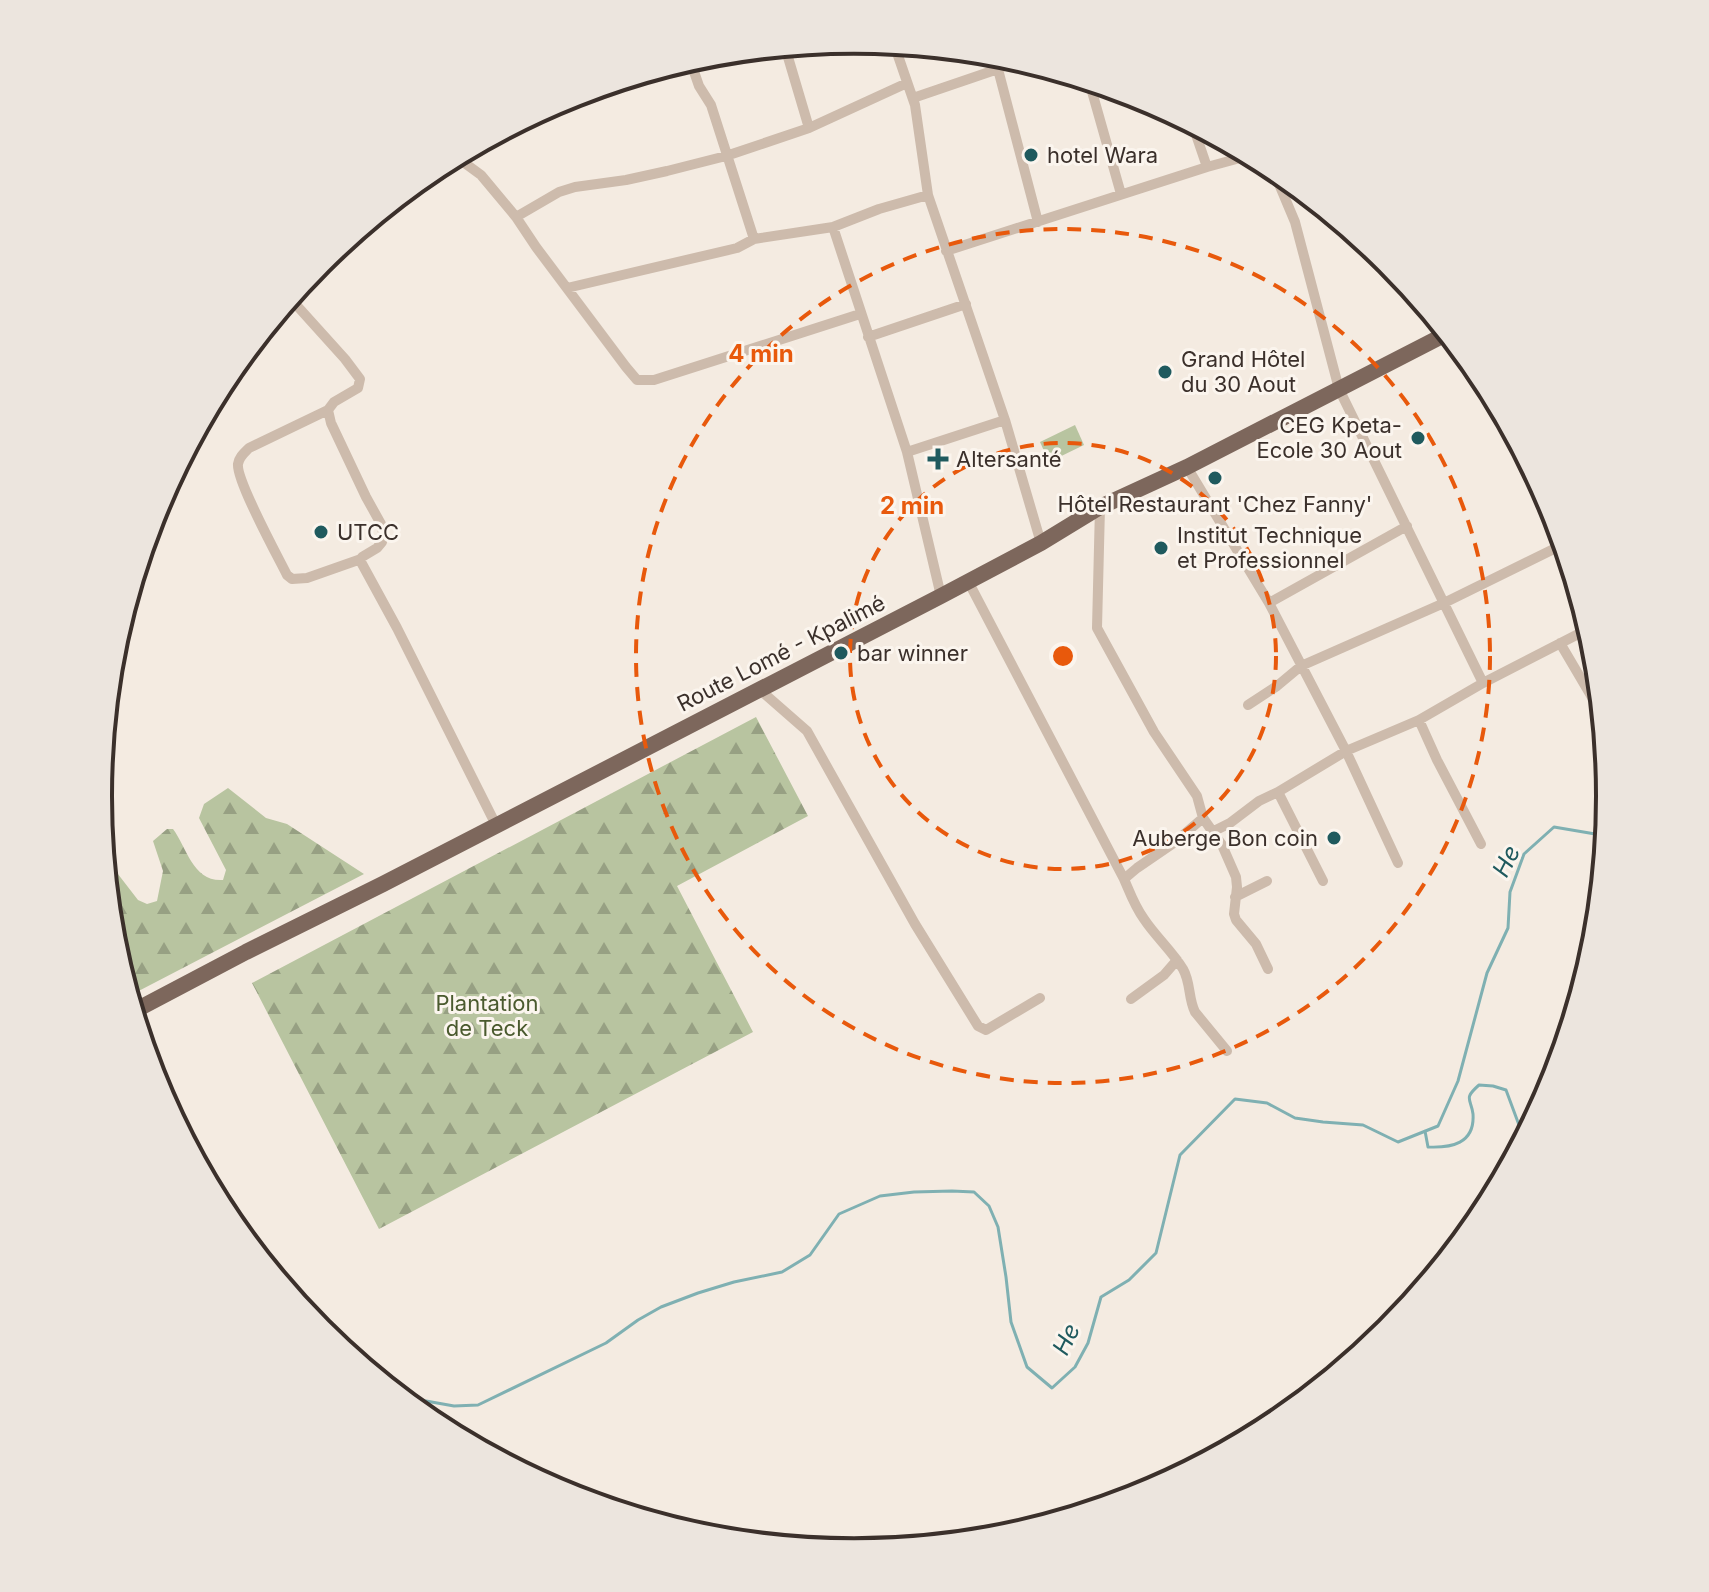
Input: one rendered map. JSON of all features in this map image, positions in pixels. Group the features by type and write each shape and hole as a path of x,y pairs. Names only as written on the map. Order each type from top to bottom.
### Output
{"main road":[{"name":"Route Lomé - Kpalimé","path":"143,1006 941,596 1041,543 1100,507 1187,467 1438,338"}],"street":[{"path":"898,56 913,98 928,195 1005,420 1041,543"},
{"path":"788,57 809,128"},
{"path":"913,98 998,69 1038,222"},
{"path":"694,72 711,105 754,239"},
{"path":"516,217 559,192 575,187 626,180 726,156 809,128 907,83"},
{"path":"1092,93 1121,194"},
{"path":"1197,138 1207,167"},
{"path":"946,251 1236,159"},
{"path":"466,164 481,175 516,217 633,377 641,381 654,380 860,314"},
{"path":"1281,189 1295,222 1339,389 1483,683"},
{"path":"567,288 737,248 754,239 833,227 928,195"},
{"path":"833,227 907,452 941,596"},
{"path":"868,337 966,304"},
{"path":"298,306 360,379 358,388 334,402 328,410 249,448 241,455 238,465 242,483 287,575 292,579 307,578 361,559 382,542 381,524 331,423 328,410"},
{"path":"907,452 1005,420"},
{"path":"1187,467 1269,603 1346,751 1398,863"},
{"path":"1100,507 1097,628 1154,732 1197,796 1203,818 1222,845 1236,877 1236,920 1256,944 1268,969"},
{"path":"1269,603 1407,526"},
{"path":"1248,705 1301,666 1444,603 1554,549"},
{"path":"361,559 496,825"},
{"path":"968,581 1140,914 1177,960 1188,979 1195,1012 1227,1051"},
{"path":"1214,831 1346,751 1419,720 1578,634"},
{"path":"1560,643 1589,692"},
{"path":"759,689 807,731 915,924 978,1026 986,1030 1040,998"},
{"path":"1419,720 1481,844"},
{"path":"1278,792 1323,881"},
{"path":"1124,879 1203,818"},
{"path":"1235,897 1267,881"},
{"path":"1131,999 1164,975 1177,960"}],"green space":[{"path":"1075,425 1084,445 1049,462 1040,442"},
{"name":"Plantation de Teck","path":"756,717 808,816 677,886 753,1032 379,1229 252,983"},
{"path":"228,788 266,818 287,824 364,874 139,991 127,941 117,873 138,900 147,904 157,901 163,871 153,841 167,829 173,829 198,870 204,876 223,880 226,870 199,818 204,804"}],"waterway":[{"name":"He","path":"425,1401 454,1406 478,1405 606,1343 661,1307 734,1282 782,1272 810,1255 839,1214 880,1196 952,1191 974,1192 989,1206 998,1227 1011,1322 1027,1367 1052,1388 1075,1367 1088,1343 1101,1297 1129,1280 1156,1253 1180,1155 1235,1099 1267,1103 1295,1118 1363,1125 1398,1142 1438,1126 1458,1081 1487,973 1508,928 1510,892 1524,854 1554,827 1595,834"},
{"path":"1425,1131 1428,1147 1453,1145 1466,1138 1473,1124 1469,1099 1479,1085 1506,1090 1519,1125"}],"place":[{"name":"hotel Wara","path":"1031,155"},
{"name":"Grand Hôtel du 30 Aout","path":"1165,372"},
{"name":"CEG Kpeta- Ecole 30 Aout","path":"1418,438"},
{"name":"Altersanté","path":"938,459"},
{"name":"Hôtel Restaurant 'Chez Fanny'","path":"1215,478"},
{"name":"UTCC","path":"321,532"},
{"name":"Institut Technique et Professionnel","path":"1161,548"},
{"name":"bar winner","path":"841,653"},
{"name":"Auberge Bon coin","path":"1334,838"}]}
